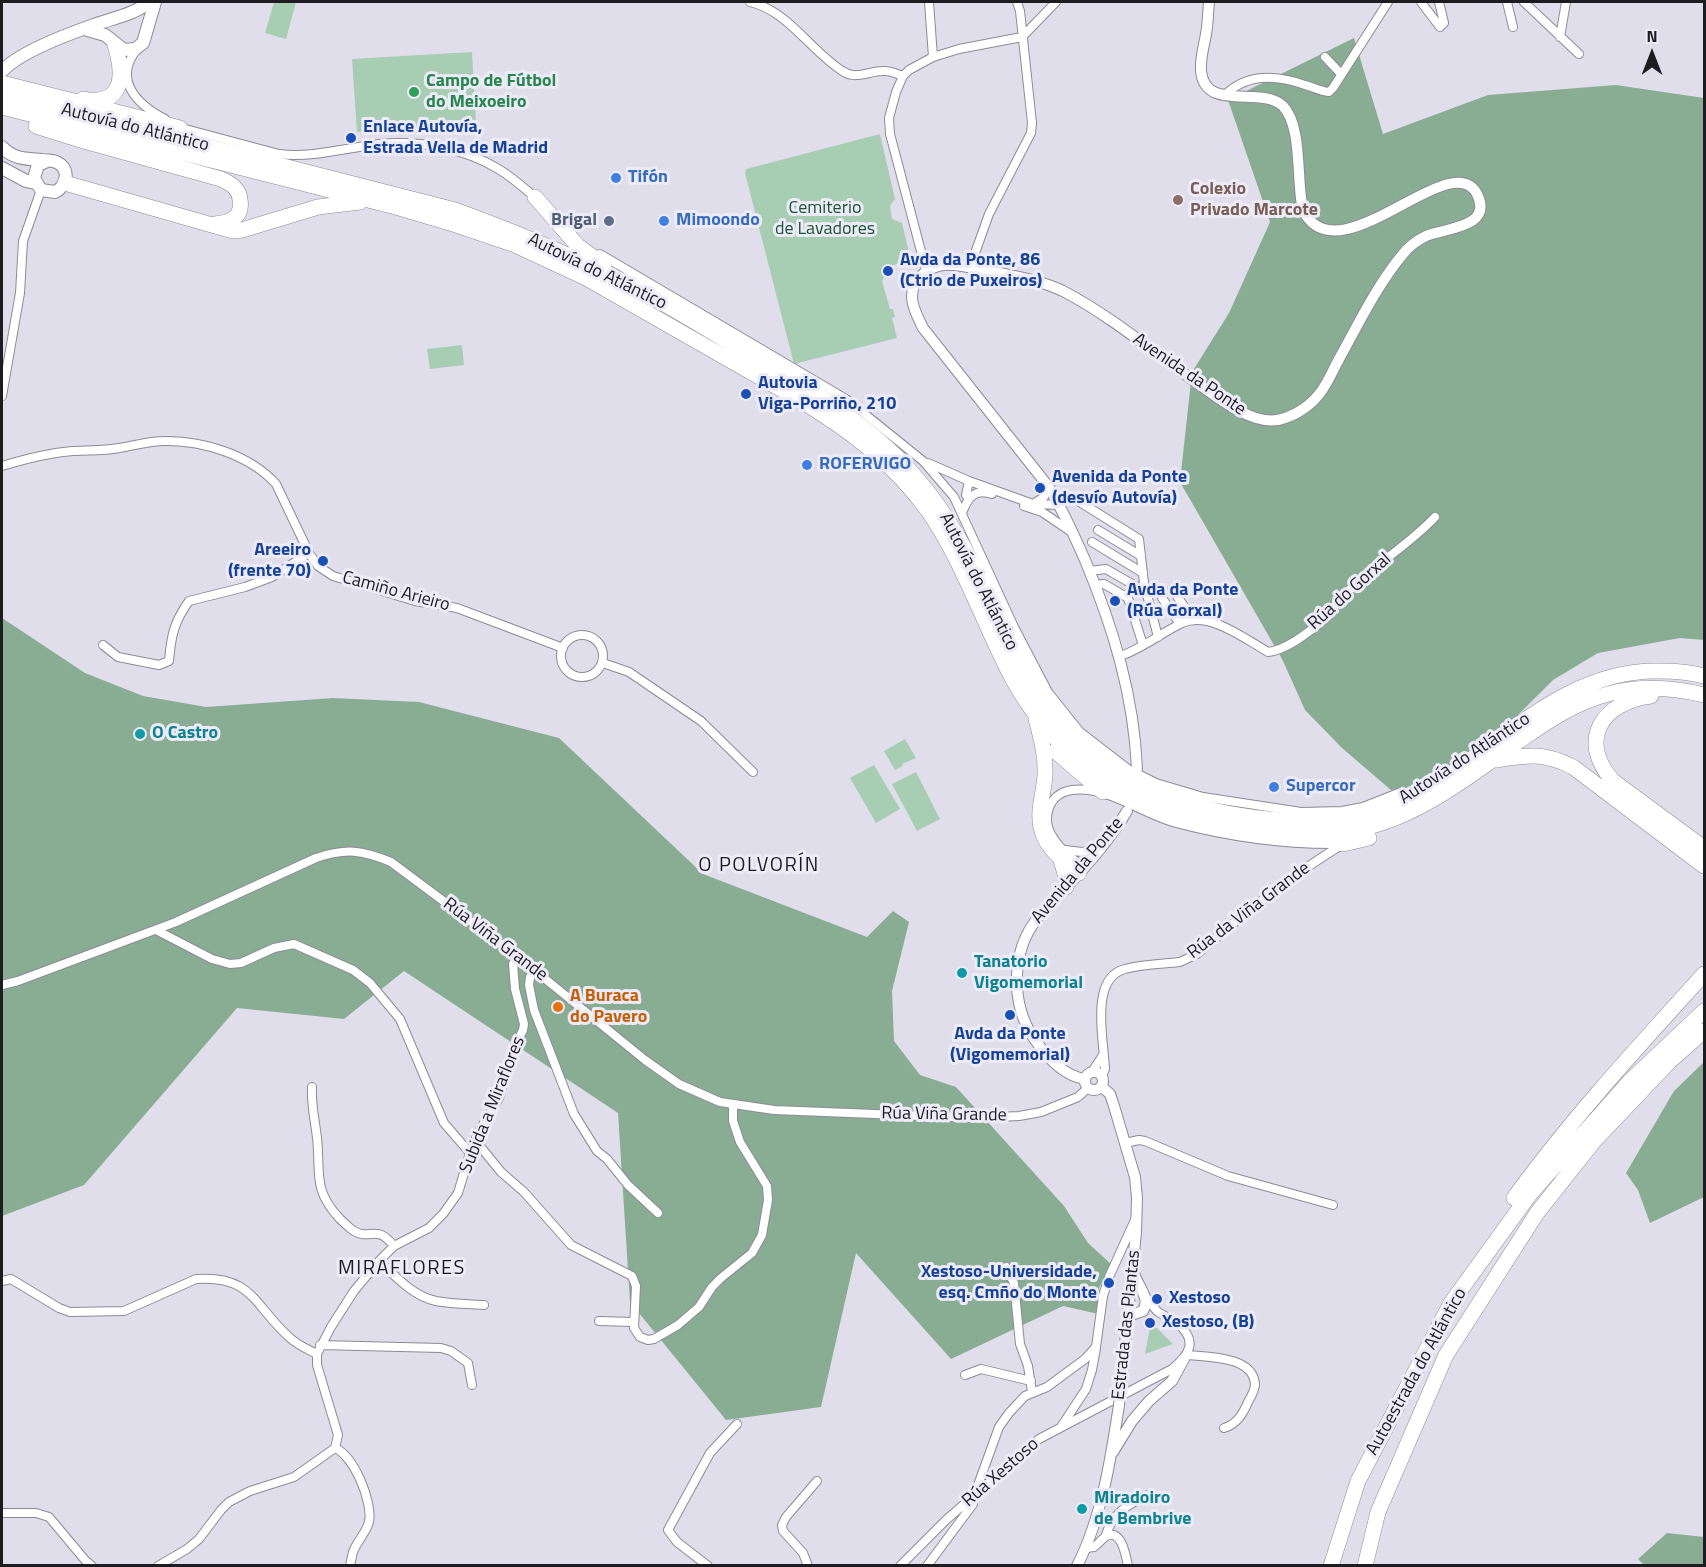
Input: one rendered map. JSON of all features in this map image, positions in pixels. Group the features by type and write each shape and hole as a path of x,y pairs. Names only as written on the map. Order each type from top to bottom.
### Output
{"highway":[{"path":"53,97 70,96 91,100 114,93 120,84 122,67 113,42"},
{"path":"2,83 180,128"},
{"name":"Autovía do Atlántico","path":"2,94 455,210 518,233 633,286 802,385 878,439 914,474 928,492 952,527 971,561 1032,686 1061,725 1097,759 1113,770 1133,782 1177,801 1239,814 1309,822 1348,820 1389,809 1435,783 1556,700 1599,679 1645,671 1677,671 1704,676"},
{"name":"Autovía do Atlántico","path":"2,107 396,207 514,245 586,278 798,399 856,437 898,475 928,512 960,565 966,583 1008,670 1035,716 1091,770 1123,791 1152,805 1197,818 1285,832 1331,834 1356,831 1388,822 1438,798 1535,730 1585,702 1632,689 1665,687 1704,695"},
{"path":"2,116 221,179 234,187 240,195 240,212 236,218 225,223 210,225"},
{"path":"65,183 233,231 318,207 357,201 396,207"},
{"path":"535,197 578,246 633,286"},
{"path":"802,385 824,393 866,416"},
{"path":"1401,792 1431,775 1541,698 1581,682 1599,679"},
{"path":"1681,691 1631,700 1612,709 1603,719 1597,731 1596,751 1605,772 1613,781 1704,848"},
{"path":"1035,716 1041,735 1045,775 1040,822 1045,838 1081,871"},
{"path":"1041,735 1074,769 1103,792"},
{"path":"1490,761 1531,755 1544,755 1559,760 1582,773 1704,866"},
{"path":"1343,844 1385,833 1406,823 1427,812 1438,798"},
{"path":"1063,855 1066,887"},
{"path":"1451,1303 1483,1241 1572,1123 1657,1024 1704,974"},
{"name":"Autoestrada do Atlántico","path":"1331,1566 1358,1481 1451,1303 1530,1194 1561,1158 1630,1081 1704,1011"},
{"name":"Autoestrada do Atlántico","path":"1365,1566 1378,1512 1446,1355 1538,1213 1594,1141 1669,1062 1704,1031"}],"main road":[{"path":"4,69 65,36 138,10 149,2"},
{"path":"83,29 105,35 124,50 129,50 139,46 145,39 155,2"},
{"path":"122,16 142,20 146,29"},
{"path":"113,42 110,28 122,16"},
{"path":"2,147 9,154 23,159 57,162 66,173 65,183 55,192 38,187 2,168"},
{"path":"2,156 13,161 23,159"},
{"path":"38,187 36,169 47,161"}],"street":[{"path":"750,2 774,12 815,50 845,73 853,76 889,71 903,76"},
{"path":"929,2 933,57"},
{"path":"970,267 989,214 1030,133 1032,123 1017,2"},
{"path":"1056,2 1022,37 959,49 933,57 909,69 903,76 889,118 890,134 926,270 916,281 912,295 913,310 923,328 1048,486 1060,505 1095,585 1120,656 1133,726 1137,769"},
{"path":"1209,2 1201,66 1202,76 1210,90 1224,96 1231,89 1248,80 1263,76 1284,79 1329,92 1388,2"},
{"path":"1421,2 1440,27 1444,23 1439,2"},
{"path":"1507,2 1513,27"},
{"path":"1524,2 1579,54"},
{"path":"1560,37 1566,2"},
{"path":"139,46 129,60 129,86 135,98 147,109 180,128 279,154 295,156 401,142 448,149 469,156 498,169 550,209 588,246 846,399 923,461 954,497 1018,636 1048,692 1080,732 1128,769 1156,783 1203,797 1300,812 1332,812 1363,807 1401,792"},
{"path":"1324,57 1341,74"},
{"name":"Avenida da Ponte","path":"926,270 938,265 953,264 1033,280 1062,291 1098,312 1227,404 1253,418 1267,421 1298,414 1320,394 1386,274 1407,249 1428,235 1470,224 1476,218 1479,201 1473,189 1466,184 1456,183 1426,192 1365,224 1333,230 1315,225 1307,219 1303,210 1295,133 1290,117 1282,105 1259,97 1224,96"},
{"path":"2,396 20,293 23,242 38,187"},
{"name":"Camiño Arieiro","path":"2,466 44,455 162,441 202,445 232,455 269,475 276,484 309,553 318,566 333,576 414,601 457,608 563,648"},
{"path":"923,461 969,481 1033,504 1060,505"},
{"path":"968,498 966,490 969,481"},
{"path":"1033,504 1044,497 1048,486"},
{"path":"962,513 968,498 975,492 985,492 1042,512 1073,533"},
{"path":"1074,499 1139,539 1146,592 1158,636"},
{"path":"1042,512 1051,511 1060,505"},
{"name":"Rúa do Gorxal","path":"1193,619 1215,623 1268,652 1278,651 1322,622 1344,594 1388,556 1421,532 1435,517"},
{"path":"1098,530 1141,556"},
{"path":"1092,542 1143,573"},
{"path":"103,645 118,657 159,665 169,662 172,633 179,615 189,601 272,578 309,553"},
{"path":"1089,571 1106,569 1146,592"},
{"path":"1095,585 1104,584 1128,598 1143,645"},
{"path":"1120,656 1193,619 1172,589"},
{"path":"1162,598 1180,624"},
{"path":"586,635 593,638 602,648 603,663 595,674 589,677 575,676 569,673 561,662 563,648 572,638 586,635"},
{"path":"603,663 629,672 700,721 753,772"},
{"path":"1101,849 1063,855 1049,831 1047,815 1052,801 1064,792 1073,790 1103,792 1146,813 1211,831 1291,843 1343,844"},
{"name":"Avenida da Ponte","path":"1094,1080 1074,1076 1061,1068 1038,1044 1022,1013 1017,989 1020,953 1036,919 1101,849 1127,811"},
{"name":"Rúa da Viña Grande","path":"1322,844 1324,855"},
{"name":"Rúa da Viña Grande","path":"1094,1080 1105,1069 1101,1015 1106,983 1112,976 1125,968 1187,960 1258,901 1343,844"},
{"name":"Rúa Viña Grande","path":"2,985 156,930 316,858 341,851 367,852 391,862 517,956 662,1072 706,1097 733,1106 911,1117 1019,1116 1060,1106 1078,1097 1094,1080"},
{"path":"156,930 212,959 230,964 241,963 274,948 294,944 353,970 370,983 400,1019 444,1124 470,1153"},
{"name":"Subida a Miraflores","path":"318,1350 354,1292 379,1261 394,1246 429,1228 443,1214 458,1193 470,1153 488,1114 499,1098 511,1054 523,1030 524,1024 515,989 513,964 517,956"},
{"path":"535,970 530,977 529,985 534,1010 574,1114 597,1150 628,1185 658,1213"},
{"name":"Estrada das Plantas","path":"1077,1566 1086,1548 1110,1458 1119,1405 1138,1214 1134,1177 1110,1094 1094,1080"},
{"path":"312,1087 319,1185 323,1195 332,1210 351,1230 358,1234 378,1233 386,1236 394,1246"},
{"path":"475,1142 571,1245 632,1276 636,1286 634,1328 640,1336 648,1340 678,1325 699,1307 712,1287 752,1252 762,1235 768,1200 767,1186 740,1142 733,1122 733,1106"},
{"path":"1125,1143 1145,1141 1228,1176 1333,1205"},
{"path":"1061,1427 1086,1389 1092,1370 1109,1277 1138,1214"},
{"path":"379,1261 420,1295 436,1301 484,1305"},
{"path":"1006,1267 1014,1283 1020,1344 1032,1392"},
{"path":"1110,1458 1132,1421 1149,1401 1172,1381 1190,1347 1188,1335 1178,1323 1157,1311 1138,1284 1132,1267"},
{"path":"2,1281 14,1281 59,1308 70,1312 124,1311 196,1280 207,1278 233,1282 250,1293 291,1340 318,1350 441,1348 451,1351 468,1362 472,1385"},
{"path":"1130,1290 1137,1289 1144,1293 1147,1305 1143,1311"},
{"path":"1128,1314 1157,1311"},
{"path":"599,1321 633,1322"},
{"path":"927,1566 959,1519 971,1507 971,1498 999,1427 1025,1396 1047,1387 1085,1359 1096,1347"},
{"path":"158,1566 199,1539 221,1510 235,1498 294,1477 334,1448 338,1435 317,1365 318,1350"},
{"path":"1186,1357 1227,1358 1252,1376 1255,1388 1243,1414 1235,1423 1224,1428"},
{"name":"Rúa Xestoso","path":"900,1566 931,1534 1031,1445 1172,1369 1186,1357"},
{"path":"965,1375 981,1369 1031,1381"},
{"path":"708,1566 677,1542 668,1530 710,1453 737,1424"},
{"path":"334,1448 341,1450 352,1465 369,1508 367,1527 353,1551 350,1566"},
{"path":"808,1566 803,1553 783,1531 782,1525 786,1517 817,1481"},
{"path":"1105,1537 1110,1522 1119,1513 1148,1495"},
{"path":"2,1513 36,1513 49,1517 92,1566"},
{"path":"1086,1548 1094,1547 1105,1537 1112,1535 1123,1544 1128,1566"}],"green space":[{"path":"274,2 296,2 286,39 265,33"},
{"path":"1354,38 1383,134 1488,95 1616,85 1704,98 1704,640 1680,638 1598,653 1553,680 1498,735 1421,786 1391,790 1342,748 1305,710 1282,659 1180,482 1192,372 1229,313 1270,222 1228,100"},
{"name":"Campo de Fútbol do Meixoeiro","path":"472,52 476,124 357,132 352,59"},
{"name":"Cemiterio de Lavadores","path":"880,134 895,199 890,206 892,219 902,223 910,257 908,261 890,266 882,281 890,309 893,309 895,317 892,318 897,338 794,364 745,173 746,169"},
{"path":"462,345 464,365 430,369 427,349"},
{"path":"2,618 85,673 143,696 206,707 333,698 419,702 559,738 703,874 867,937 893,911 909,922 892,991 894,1041 920,1075 956,1087 1064,1206 1088,1243 1111,1264 1099,1288 1103,1315 1063,1306 951,1359 856,1253 821,1407 726,1420 630,1302 618,1113 404,971 344,1019 237,1008 84,1185 2,1216"},
{"path":"905,739 916,758 895,770 884,751"},
{"path":"874,765 900,809 876,823 850,778"},
{"path":"916,772 940,819 917,831 892,784"},
{"path":"1704,1062 1704,1197 1650,1223 1638,1190 1626,1173 1674,1091"},
{"path":"1150,1328 1157,1328 1173,1344 1145,1354"},
{"path":"1667,1533 1704,1537 1704,1565 1644,1565 1638,1559"}],"place":[{"name":"Campo de Fútbol do Meixoeiro","path":"414,92"},
{"name":"Enlace Autovía, Estrada Vella de Madrid","path":"351,138"},
{"name":"Tifón","path":"616,178"},
{"name":"Colexio Privado Marcote","path":"1178,200"},
{"name":"Brigal","path":"609,221"},
{"name":"Mimoondo","path":"664,221"},
{"name":"Avda da Ponte, 86 (Ctrio de Puxeiros)","path":"888,271"},
{"name":"Autovia Viga-Porriño, 210","path":"746,394"},
{"name":"ROFERVIGO","path":"807,465"},
{"name":"Avenida da Ponte (desvío Autovía)","path":"1040,488"},
{"name":"Areeiro (frente 70)","path":"323,561"},
{"name":"Avda da Ponte (Rúa Gorxal)","path":"1115,601"},
{"name":"O Castro","path":"140,734"},
{"name":"Supercor","path":"1274,787"},
{"name":"Tanatorio Vigomemorial","path":"962,973"},
{"name":"A Buraca do Pavero","path":"558,1007"},
{"name":"Avda da Ponte (Vigomemorial)","path":"1010,1015"},
{"name":"Xestoso-Universidade, esq. Cmño do Monte","path":"1109,1283"},
{"name":"Xestoso","path":"1157,1299"},
{"name":"Xestoso, (B)","path":"1150,1323"},
{"name":"Miradoiro de Bembrive","path":"1082,1509"}],"district":[{"name":"O POLVORÍN","path":"759,866"},
{"name":"MIRAFLORES","path":"402,1269"}]}
